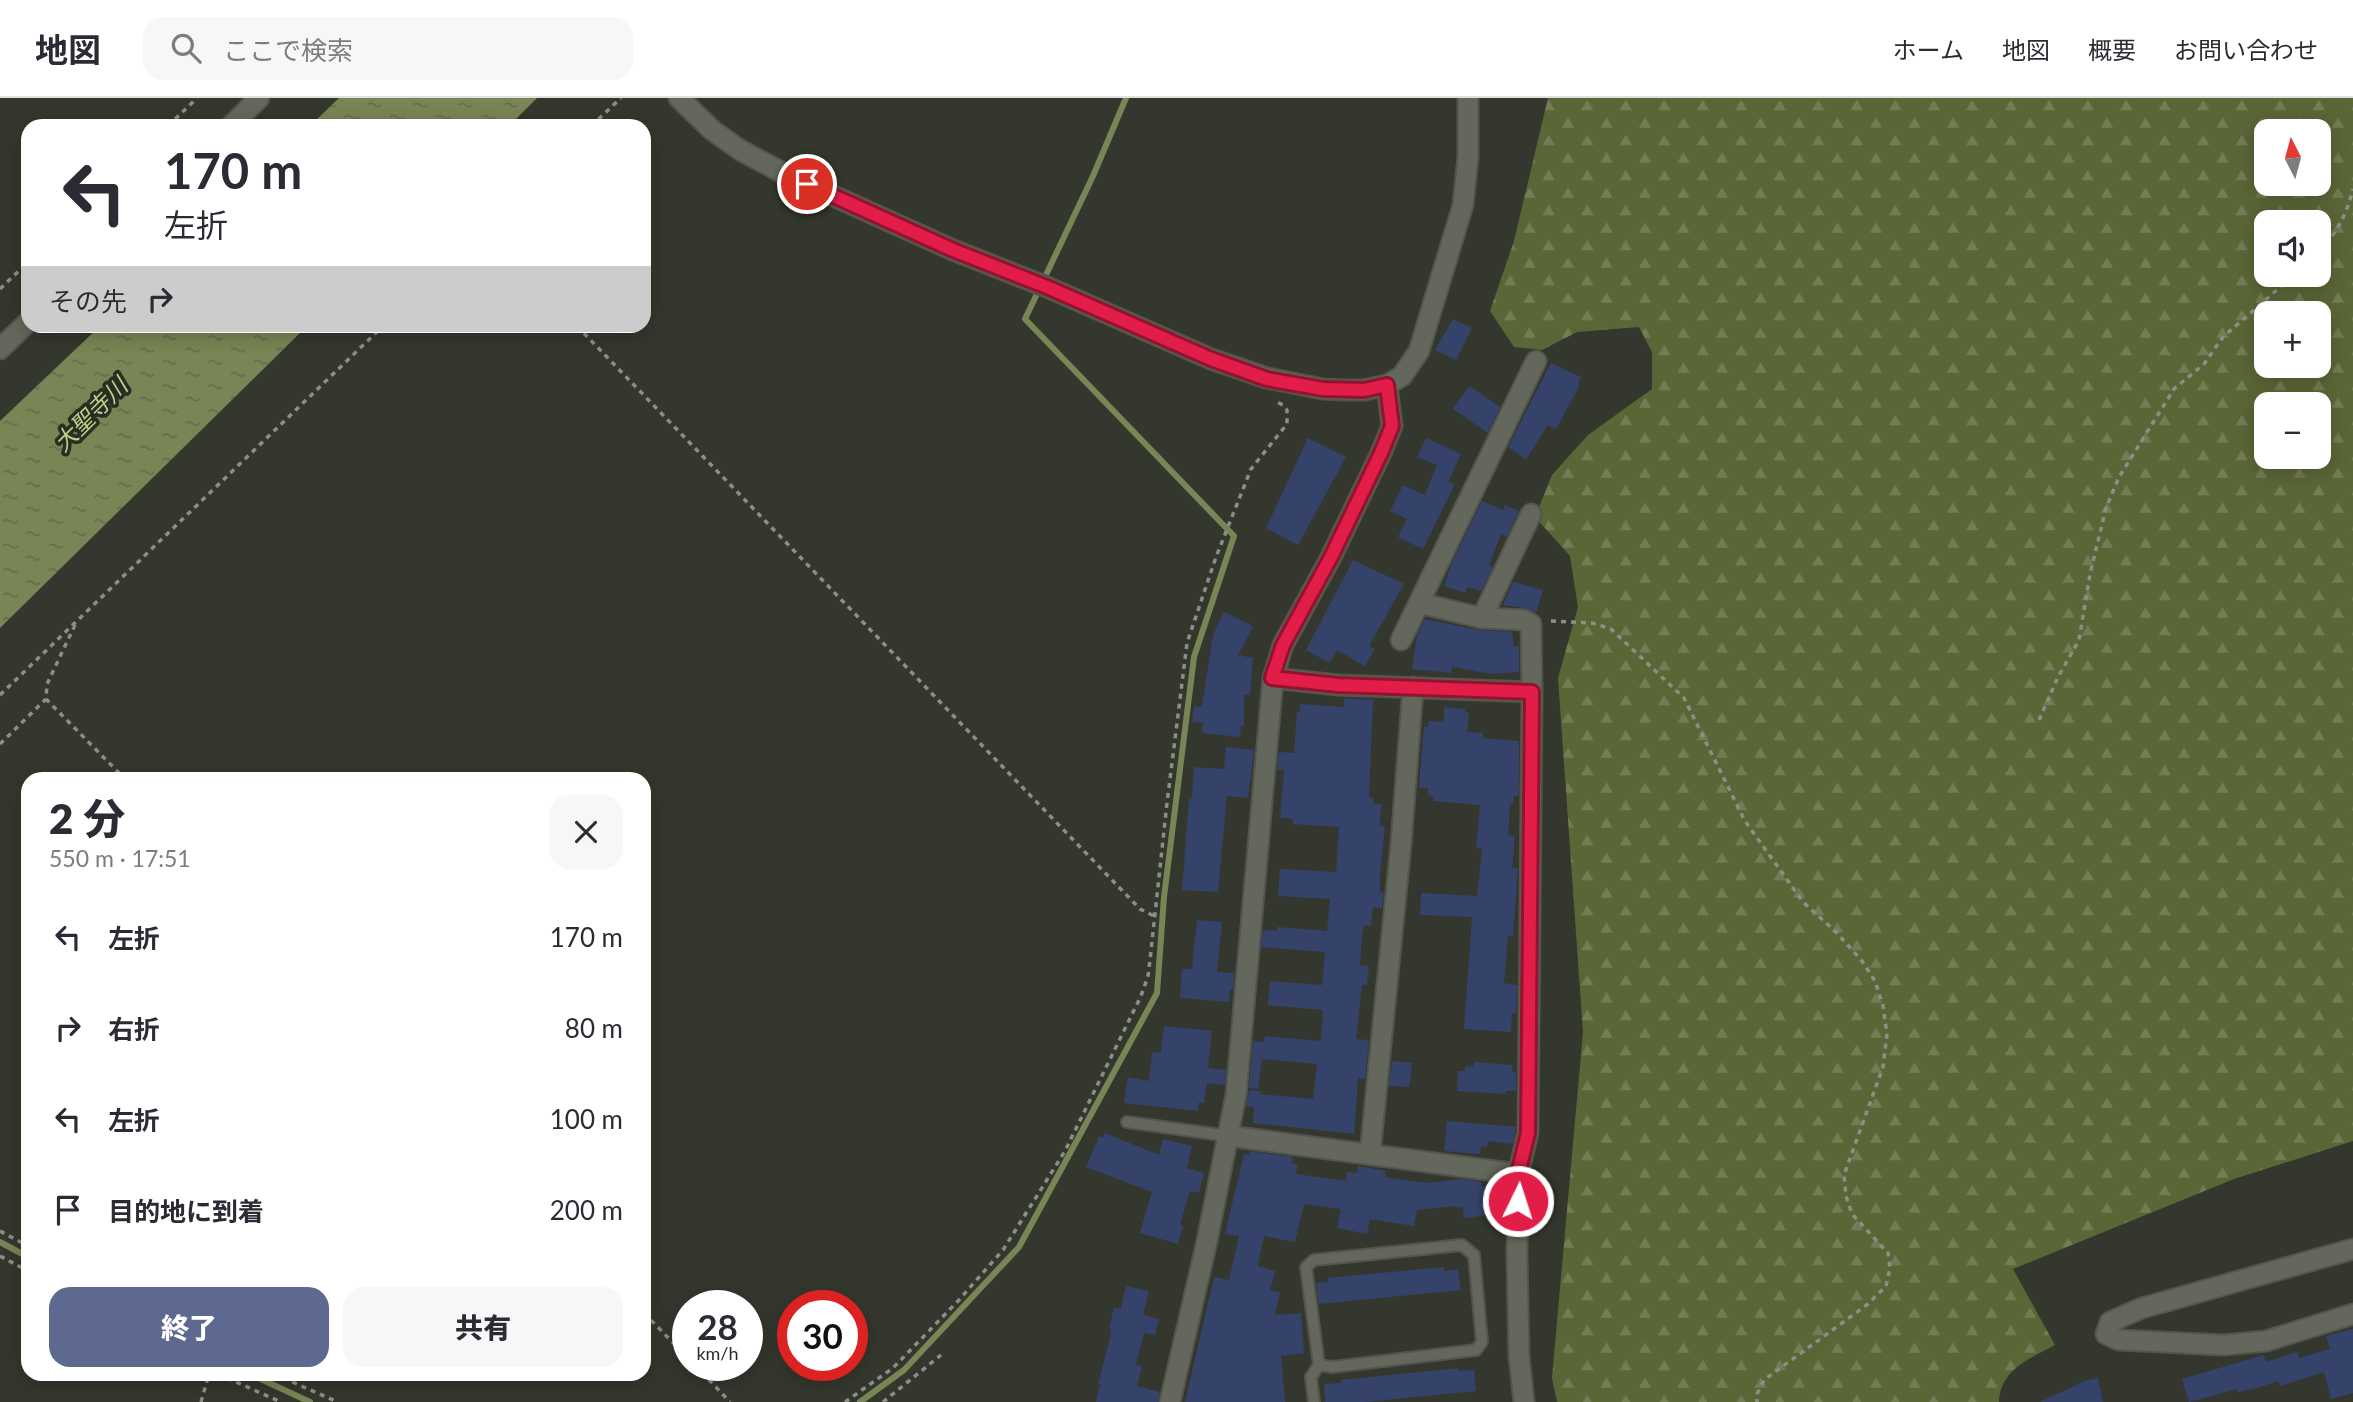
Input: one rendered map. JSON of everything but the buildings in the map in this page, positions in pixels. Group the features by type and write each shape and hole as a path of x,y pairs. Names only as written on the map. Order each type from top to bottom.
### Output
{"street":[{"path":"238,119 259,98"},
{"path":"680,98 712,130 740,150 787,175 953,250 1211,359 1267,379 1323,389 1364,390 1387,385 1402,376 1425,338 1462,205 1468,157 1468,98"},
{"path":"0,349 21,329"},
{"path":"1401,640 1536,361"},
{"path":"1170,1402 1236,1094 1272,678 1283,645 1331,557 1385,444 1392,426 1387,385"},
{"path":"1482,618 1531,514"},
{"path":"1419,603 1482,618 1524,620 1531,624 1528,1133 1518,1174 1517,1256 1519,1356 1524,1402"},
{"path":"1272,678 1338,685 1532,692"},
{"path":"1370,1154 1400,858 1413,687"},
{"path":"1229,1136 1518,1174"},
{"path":"2353,1249 2142,1308 2110,1322 2106,1334 2119,1340 2224,1345 2266,1341 2353,1314"}],"lane":[{"path":"1127,1122 1229,1136"},
{"path":"1314,1402 1311,1377 1319,1364 1306,1267 1314,1260 1462,1245 1474,1255 1482,1342 1476,1350 1332,1367 1319,1364"}],"path":[{"path":"175,119 197,98"},
{"path":"598,119 621,98"},
{"path":"2331,240 2349,205 2353,189"},
{"path":"0,289 21,269"},
{"path":"2039,720 2058,677 2079,640 2090,574 2106,509 2119,477 2174,389 2204,364 2223,337 2280,287"},
{"path":"0,695 376,333"},
{"path":"584,333 1140,909 1154,916"},
{"path":"845,1402 893,1368 1003,1250 1065,1151 1141,996 1148,976 1187,643 1216,557 1251,469 1287,424 1287,410 1271,399"},
{"path":"1531,624 1542,621 1581,622 1611,629 1684,698 1745,821 1803,902 1836,932 1862,961 1875,981 1887,1034 1882,1067 1844,1175 1846,1196 1852,1214 1888,1253 1890,1268 1886,1286 1868,1304 1764,1380 1757,1394 1757,1402"},
{"path":"0,744 46,699 47,684 76,624"},
{"path":"46,699 118,772"},
{"path":"0,1231 21,1242"},
{"path":"0,1256 21,1267"},
{"path":"651,1320 672,1342"},
{"path":"883,1402 940,1355"},
{"path":"201,1402 207,1381"},
{"path":"234,1381 281,1402"},
{"path":"290,1381 338,1402"},
{"path":"710,1381 730,1402"}],"green space":[{"path":"1548,98 2353,98 2353,1141 2234,1179 2013,1269 2055,1345 2027,1360 2011,1373 2005,1381 1999,1402 1557,1402 1552,1378 1583,1032 1558,678 1578,607 1570,556 1535,517 1552,475 1588,435 1652,389 1652,352 1639,327 1577,332 1542,350 1514,347 1490,311 1514,241"}],"water":[{"path":"339,98 537,98 516,119 317,119"},
{"name":"大聖寺川","path":"93,333 300,333 0,628 0,421"}],"waterway":[{"path":"860,1402 904,1370 1019,1247 1157,993 1164,897 1194,657 1234,536 1025,319 1093,176 1126,98"},
{"path":"0,1242 21,1253"},
{"path":"265,1381 310,1402"}],"route":[{"path":"807,184 953,250 1047,287 1211,359 1267,379 1323,389 1364,390 1387,385 1392,426 1331,557 1283,645 1272,678 1338,685 1532,692 1528,1133 1518,1174 1518,1201"}]}
